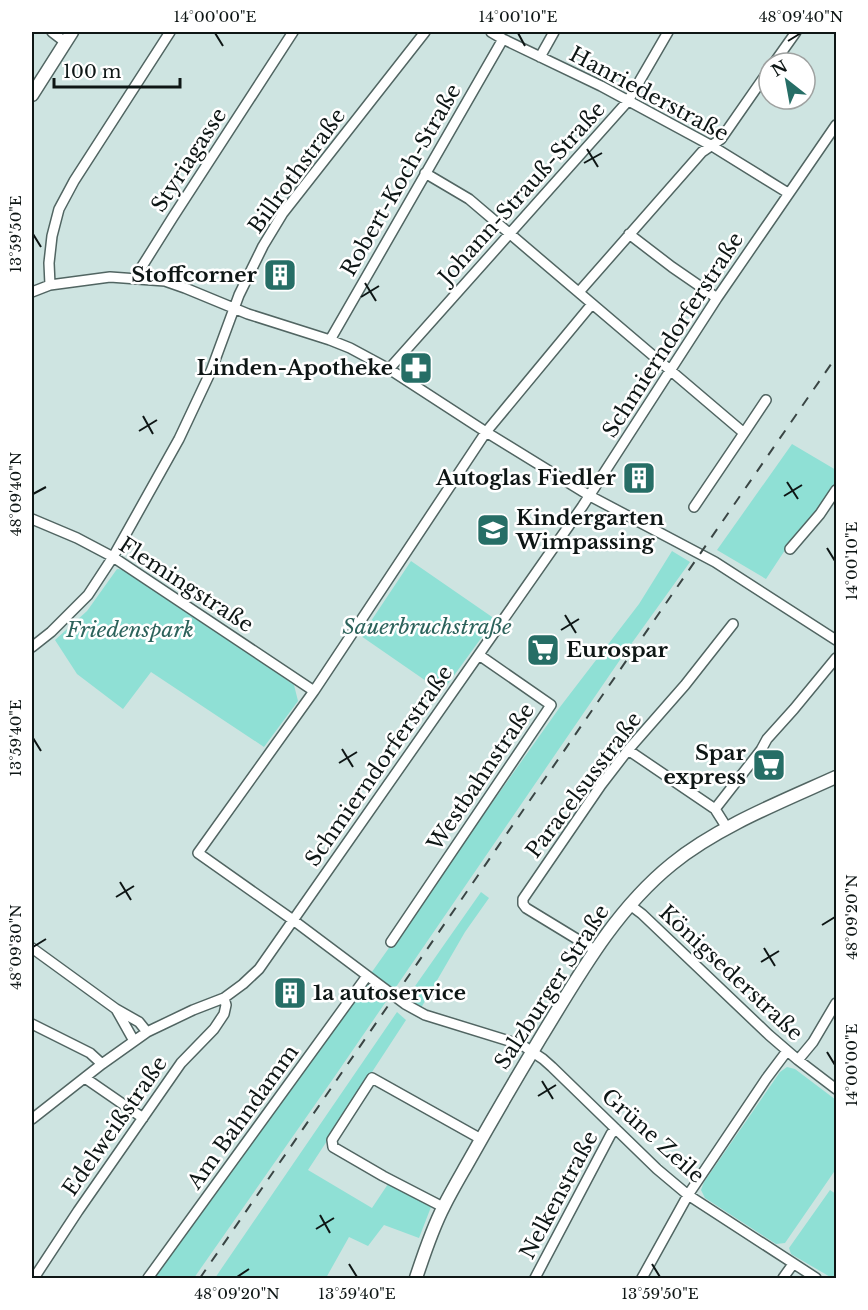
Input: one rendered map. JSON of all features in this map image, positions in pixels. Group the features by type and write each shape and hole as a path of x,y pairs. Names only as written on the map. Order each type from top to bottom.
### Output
{"main road":[{"path":"32,95 69,37"},
{"name":"Salzburger Straße","path":"416,1278 443,1207 481,1139 595,950 630,905 673,863 696,847 727,828 837,777"}],"street":[{"path":"52,32 69,37"},
{"path":"50,285 49,263 52,236 59,209 74,181 170,32"},
{"name":"Styriagasse","path":"137,279 141,268 173,217 293,32"},
{"name":"Billrothstraße","path":"32,647 51,632 88,595 113,557 179,440 202,394 238,295 283,213 425,32"},
{"name":"Hanriederstraße","path":"491,32 712,146 788,193"},
{"path":"540,57 555,32"},
{"name":"Johann-Strauß-Straße","path":"389,369 628,101 668,32"},
{"path":"783,51 796,32"},
{"name":"Robert-Koch-Straße","path":"330,340 503,39"},
{"path":"579,292 695,159 721,139 757,87"},
{"name":"Schmierndorferstraße","path":"32,1119 147,1032 224,998 259,969 590,496 717,298 837,125"},
{"path":"425,173 469,199 744,433"},
{"path":"629,234 717,298"},
{"path":"32,292 50,285 82,280 110,278 165,281 248,314 330,340 389,369 590,496 715,562 837,640"},
{"path":"293,920 198,853 314,691 486,432 592,304"},
{"path":"694,507 766,400"},
{"path":"790,549 837,490"},
{"name":"Flemingstraße","path":"32,519 77,538 113,557 314,691"},
{"name":"Paracelsusstraße","path":"595,950 526,908 523,904 524,899 627,750 685,685 733,624"},
{"name":"Westbahnstraße","path":"391,942 551,705 479,655"},
{"path":"715,809 767,739 837,658"},
{"path":"627,750 715,809 727,828"},
{"name":"Königsederstraße","path":"630,905 769,1035 837,1089"},
{"name":"Grüne Zeile","path":"293,920 405,1004 425,1015 522,1045 532,1051 552,1067 657,1169 688,1195 816,1278"},
{"path":"32,948 116,1009 139,1022 147,1032"},
{"name":"Am Bahndamm","path":"148,1278 367,976"},
{"name":"Edelweißstraße","path":"34,1278 181,1063 214,1029 224,1014 226,1005 224,998"},
{"path":"798,1060 837,1003"},
{"path":"116,1009 134,1041"},
{"path":"32,1024 90,1053 102,1064"},
{"path":"642,1278 688,1195 787,1051"},
{"path":"85,1078 143,1118"},
{"path":"443,1207 333,1147 332,1140 372,1078 481,1139"},
{"name":"Nelkenstraße","path":"535,1278 615,1129"},
{"path":"783,1278 793,1264"}],"green space":[{"path":"792,444 836,470 836,484 818,513 791,541 766,579 717,550"},
{"path":"672,551 690,562 624,654 194,1278 151,1278 560,707 639,604"},
{"name":"Sauerbruchstraße","path":"411,561 495,619 442,692 361,636"},
{"name":"Friedenspark","path":"117,569 126,570 170,598 294,685 298,701 264,747 151,672 123,709 77,674 55,640 87,611"},
{"path":"481,892 489,898 465,932 421,1008 406,999"},
{"path":"397,1012 406,1020 308,1170 372,1208 388,1184 431,1207 419,1238 384,1225 368,1246 349,1237 326,1278 215,1278"},
{"path":"787,1067 795,1069 836,1100 836,1169 785,1243 776,1244 705,1198 701,1190 704,1182 780,1072"},
{"path":"830,1190 836,1194 836,1278 832,1278 791,1254 789,1248"}],"railway":[{"path":"200,1278 836,357"}],"place":[{"name":"Stoffcorner","path":"280,275"},
{"name":"Linden-Apotheke","path":"416,368"},
{"name":"Autoglas Fiedler","path":"639,478"},
{"name":"Kindergarten Wimpassing","path":"493,530"},
{"name":"Eurospar","path":"543,650"},
{"name":"Spar express","path":"769,765"},
{"name":"1a autoservice","path":"290,993"}]}
